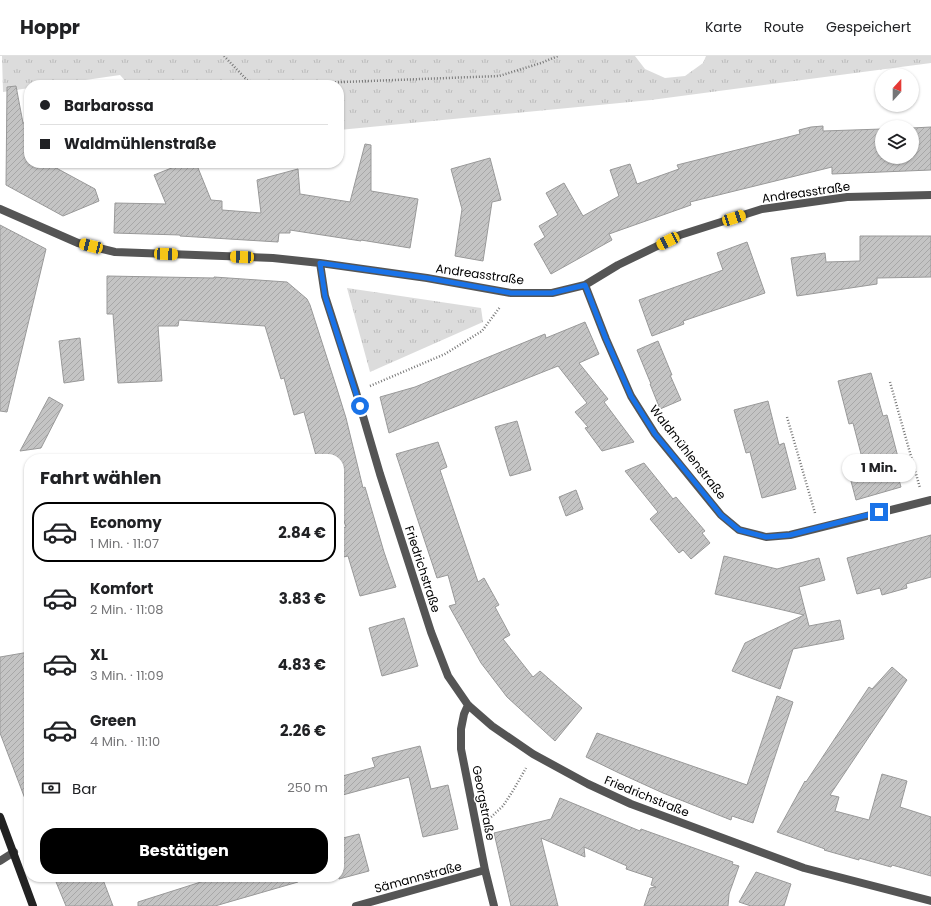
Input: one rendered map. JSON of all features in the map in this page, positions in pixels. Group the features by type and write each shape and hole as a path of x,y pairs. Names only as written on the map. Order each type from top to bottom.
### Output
{"street":[{"name":"Andreasstraße","path":"320,263 427,278 511,293 552,293 585,285 618,265 680,235 762,209 847,196 931,195"},
{"path":"0,208 78,243 115,252 273,258 320,263"},
{"name":"Friedrichstraße","path":"320,263 325,296 431,632 448,676 468,705 492,726 533,754 588,784 630,804 804,868 931,901"},
{"name":"Waldmühlenstraße","path":"585,285 606,339 631,396 655,434 721,515 739,530 766,537 790,535 927,501"},
{"name":"Georgstraße","path":"468,705 464,714 461,728 461,749 485,870 494,906"},
{"path":"0,817 24,879"},
{"path":"0,861 14,852"},
{"name":"Sämannstraße","path":"356,906 485,870"},
{"path":"25,882 34,906"}],"path":[{"path":"224,56 247,80"},
{"path":"344,82 499,76 558,56"},
{"path":"356,392 445,354 482,330 511,293"},
{"path":"890,382 927,501"},
{"path":"788,417 819,527"},
{"path":"477,829 503,806 533,754"}],"green space":[{"path":"2,56 635,56 645,69 665,78 685,76 703,63 706,56 931,56 931,63 893,68 875,68 875,70 651,100 344,130 344,80 124,80 120,75 86,80 24,80 24,89 3,92"},
{"path":"347,288 481,308 483,322 370,372"}],"building":[{"path":"16,86 24,123 24,168 56,168 95,189 99,201 63,216 6,185 7,87"},
{"path":"823,126 823,131 875,129 875,164 919,164 919,128 931,127 931,170 832,174 832,167 690,202 691,205 609,234 612,240 551,274 534,244 545,237 539,226 558,215 546,193 564,183 583,216 619,196 610,170 630,164 637,184 679,169 677,165 800,134 799,130"},
{"path":"365,144 371,145 371,191 418,199 410,248 290,230 290,233 279,233 278,242 180,235 114,233 115,203 166,204 154,175 172,168 198,168 211,200 222,201 222,210 261,213 257,180 298,169 300,194 350,202"},
{"path":"490,158 501,200 492,202 483,261 455,256 462,209 451,169"},
{"path":"0,225 46,249 7,412 0,411"},
{"path":"860,236 931,236 931,277 877,278 877,284 797,296 791,258 825,253 826,262 860,261"},
{"path":"747,242 765,293 683,321 684,324 652,336 639,300 723,270 717,253"},
{"path":"107,276 214,277 287,282 307,299 346,418 363,488 365,487 396,587 360,596 348,556 344,557 344,528 346,527 344,521 344,454 316,454 304,412 294,415 284,378 281,379 265,326 179,320 178,326 158,326 162,381 118,383 113,314 107,314"},
{"path":"585,322 599,354 579,363 608,399 604,402 634,442 602,451 585,428 588,427 575,412 587,403 558,366 389,433 380,397 415,387 545,334 546,338"},
{"path":"80,338 84,380 64,383 59,341"},
{"path":"658,341 681,400 660,409 637,350"},
{"path":"871,373 883,416 887,415 899,461 894,462 901,487 856,500 851,481 867,477 853,423 849,424 838,381"},
{"path":"49,397 63,405 41,448 20,451"},
{"path":"768,401 779,445 784,443 796,489 762,498 750,452 746,453 734,410"},
{"path":"517,421 531,470 510,476 495,427"},
{"path":"438,442 447,467 440,470 478,582 484,578 499,605 495,607 510,635 503,639 533,677 540,671 582,708 555,741 507,697 481,663 449,606 456,604 448,575 437,578 396,454"},
{"path":"644,463 673,499 676,497 705,531 702,533 710,543 691,559 683,550 679,553 650,519 658,512 625,471"},
{"path":"576,490 583,509 566,516 559,497"},
{"path":"931,535 931,577 906,584 907,588 882,595 880,588 857,594 847,558"},
{"path":"724,556 777,569 819,558 825,580 799,587 809,626 840,620 844,639 793,649 780,689 732,671 745,643 804,615 715,594"},
{"path":"404,618 418,666 382,676 369,628"},
{"path":"24,653 24,796 0,733 0,657"},
{"path":"892,667 907,680 830,795 839,797 835,811 869,820 882,774 907,781 900,807 931,817 931,876 892,865 891,867 859,858 859,860 824,850 825,849 777,832 805,781 806,782 869,687 872,689"},
{"path":"777,696 793,702 753,823 732,816 731,820 663,793 586,757 597,733 747,785"},
{"path":"420,746 431,789 448,785 458,829 423,837 409,777 344,795 344,776 375,767 372,758"},
{"path":"560,798 640,831 641,829 733,862 732,864 739,866 729,894 728,906 644,906 650,888 656,887 651,885 653,878 626,869 627,866 584,847 585,857 541,838 558,906 511,906 494,833 551,819"},
{"path":"359,834 369,871 344,878 344,838"},
{"path":"756,872 791,884 784,906 751,906 739,902"},
{"path":"56,882 104,882 113,906 66,906"},
{"path":"201,882 298,882 215,906 138,906 138,902"}],"route":[{"path":"360,406 325,296 320,263 427,278 511,293 552,293 585,285 606,339 631,396 655,434 721,515 739,530 766,537 790,535 879,512"}]}
